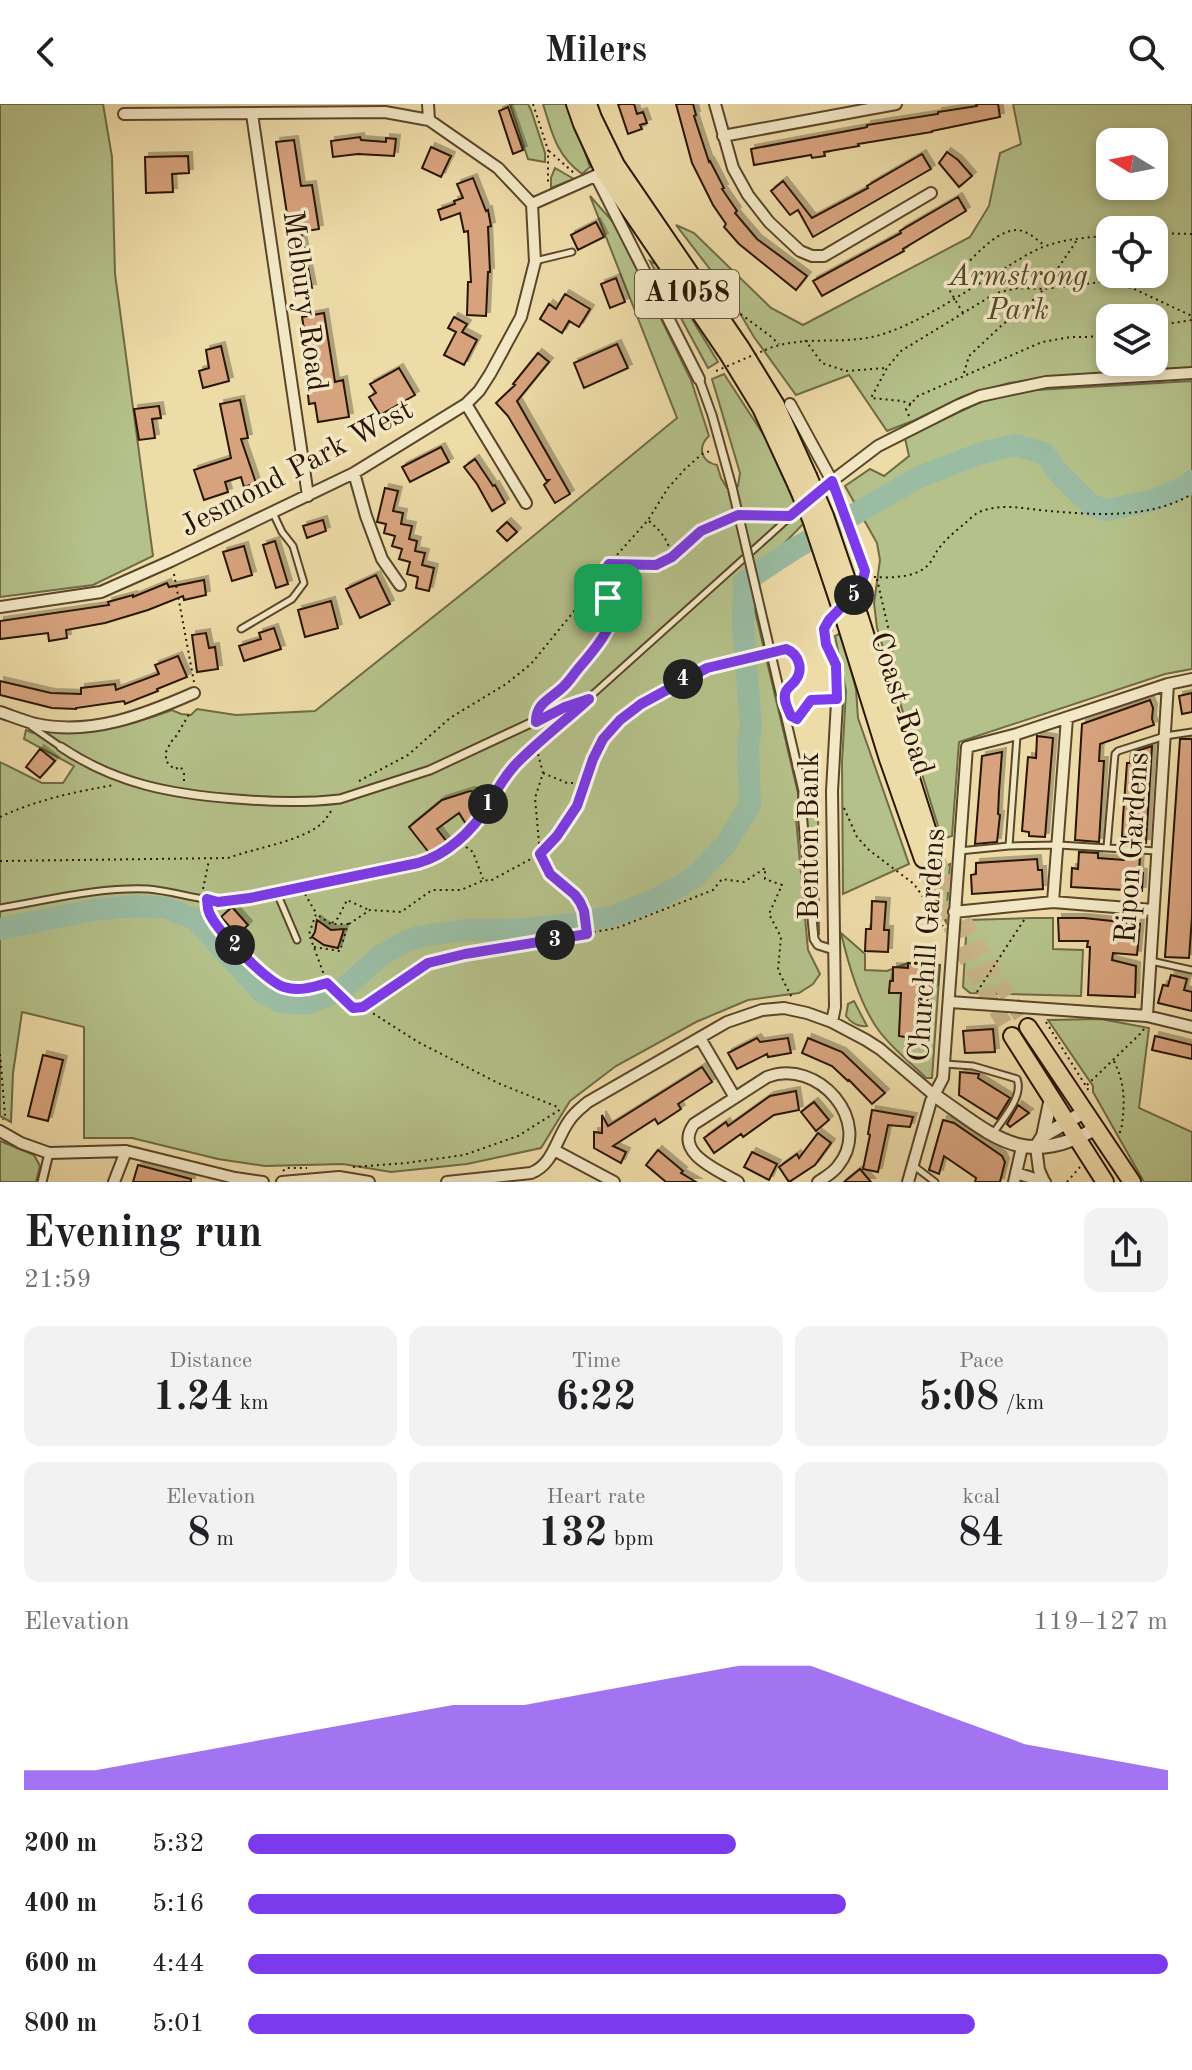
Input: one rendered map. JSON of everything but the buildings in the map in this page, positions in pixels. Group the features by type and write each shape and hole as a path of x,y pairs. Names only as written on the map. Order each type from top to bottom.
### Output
{"highway":[{"name":"Coast Road","path":"575,104 600,174 728,354 803,481"},
{"name":"Coast Road","path":"588,104 616,165 741,348 776,405 803,481 811,519 853,621 888,759 929,856"},
{"path":"1028,1027 1132,1182"},
{"path":"1012,1036 1105,1182"}],"street":[{"path":"428,104 429,120"},
{"path":"715,104 733,168 748,195 769,222 800,251 812,256 824,256 931,193"},
{"path":"723,136 896,104"},
{"path":"124,114 188,110 252,114 385,112 429,120 498,168 532,204 600,174 699,379 721,446 803,791 802,812 814,939 818,945 834,950"},
{"name":"Melbury Road","path":"252,114 308,496"},
{"name":"Jesmond Park West","path":"0,607 101,592 354,473 466,404 490,374 521,317 535,262 532,204"},
{"path":"832,481 870,451 969,400 1046,382 1192,373"},
{"path":"466,404 526,503"},
{"path":"790,404 832,481 871,577"},
{"path":"354,473 382,559 400,585"},
{"name":"Benton Bank","path":"832,1022 835,1007 832,791 837,699 836,665 826,644 824,629 871,577"},
{"path":"1017,734 1168,684 1192,679"},
{"name":"Ripon Gardens","path":"1147,1016 1168,684"},
{"path":"0,712 36,724 62,727 92,725 127,720 194,693"},
{"path":"61,747 100,770 130,782 179,793 261,801 340,799 430,770 565,707"},
{"path":"1053,902 1067,718"},
{"name":"Churchill Gardens","path":"908,1182 934,1095 942,1084 945,1064 967,747 1017,734"},
{"path":"954,912 1053,902 1153,910"},
{"path":"950,1002 1147,1016 1192,1027"},
{"path":"447,1182 488,1180 538,1170 554,1150 567,1123 588,1102 738,1017 762,1010 790,1009 832,1022 880,1049 934,1095 992,1134 1053,1147 1095,1129"},
{"path":"700,1038 734,1096"},
{"path":"738,1182 699,1159 692,1151 688,1135 694,1124 734,1096 767,1077 782,1073 808,1077 824,1087 842,1109 849,1131 847,1151 838,1166 818,1182"},
{"path":"1044,1182 1015,1177 1034,1143 1051,1098"},
{"path":"1034,1143 1084,1112"},
{"path":"2,1132 49,1153 126,1151 234,1180 263,1182"},
{"path":"1034,1143 1044,1182"},
{"path":"554,1150 614,1182"},
{"path":"114,1182 126,1151"},
{"path":"42,1182 49,1153"},
{"path":"281,1178 339,1177 363,1181"}],"lane":[{"path":"535,262 572,252"},
{"path":"0,908 116,889 168,891 229,901 430,860 458,840 482,814 505,777 536,746 832,481"},
{"path":"241,629 292,599 304,583 293,546 273,513"},
{"path":"565,707 589,699"},
{"path":"21,719 61,747"},
{"path":"1107,847 1115,754 1165,736 1192,732"},
{"path":"1009,846 1017,734"},
{"path":"958,851 1059,845 1157,851"},
{"path":"277,893 297,940"},
{"path":"1150,961 1192,970"},
{"path":"945,1064 973,1066 1017,1079 1019,1094 992,1134"},
{"path":"913,1165 935,1182"}],"path":[{"path":"533,104 548,150 549,197"},
{"path":"548,150 584,182"},
{"path":"963,314 947,286 986,245 1019,230 1045,246"},
{"path":"1168,233 1192,234"},
{"path":"716,371 779,344 856,339 881,334 937,310 1045,246 1096,237"},
{"path":"963,375 969,356 1044,289 1077,239"},
{"path":"911,404 871,398 887,368 901,351 996,293 1018,288 1044,289 1102,282 1132,288 1192,318"},
{"path":"730,307 779,344"},
{"path":"1168,323 1192,318"},
{"path":"915,427 906,409 918,396 1042,342 1096,336"},
{"path":"805,340 822,363 846,371 887,368"},
{"path":"350,786 408,755 450,718 506,684 531,664 609,564 648,520 668,488 702,454 721,446"},
{"path":"902,705 891,640 871,577 894,578 926,567 954,532 984,510 1007,506 1119,513 1154,509 1192,494"},
{"path":"609,564 656,565 672,557 701,531 738,515 790,516"},
{"path":"648,520 669,542 672,557"},
{"path":"171,561 194,693"},
{"path":"536,722 536,712 546,699 561,689 602,641 613,620 617,589 609,564"},
{"path":"588,594 608,598 616,604"},
{"path":"773,652 786,649 797,658 798,677 786,691"},
{"path":"331,924 338,918 347,900 370,910 401,912 432,890 461,890 484,880 490,881 540,854 557,836 577,806 583,783 603,739 620,720 685,678 707,668 760,654"},
{"path":"791,716 800,717 811,700 837,699"},
{"path":"179,793 184,774 181,767 174,769 166,761 166,752 189,714"},
{"path":"536,746 543,773 535,798 540,854 550,874 575,895 584,911 587,934"},
{"path":"543,773 567,783 583,783"},
{"path":"0,817 25,805 81,790 130,782"},
{"path":"844,808 857,837 914,884 953,941"},
{"path":"0,861 228,858 303,836 322,824 332,810"},
{"path":"458,840 473,852 484,880"},
{"path":"209,859 204,899 209,913 251,962 268,979 281,986 294,989 328,984"},
{"path":"316,914 309,934 328,984 353,1008 363,1007 428,963 617,928 713,890 722,879 744,882 765,868 765,879 782,885 769,914 781,937 778,970 792,999"},
{"path":"303,888 316,914 331,924 348,924 370,910"},
{"path":"969,1003 1034,904"},
{"path":"314,947 340,951 348,924"},
{"path":"363,1007 418,1042 498,1083 574,1114"},
{"path":"1037,1008 1086,1086 1143,1031 1147,1016"},
{"path":"0,1054 5,1115 2,1132"},
{"path":"1114,1060 1122,1077 1124,1099 1121,1131 1115,1137"},
{"path":"353,1167 464,1155 518,1136 561,1109"},
{"path":"1068,1182 1083,1163"},
{"path":"281,1178 286,1168 312,1168"}],"green space":[{"path":"0,104 103,104 112,157 115,274 153,556 93,585 0,597"},
{"path":"510,104 528,104 545,153 545,162 528,159"},
{"path":"543,104 569,104 590,167 582,174 561,151"},
{"name":"Armstrong Park","path":"1013,104 1192,104 1192,368 1168,370 1168,304 1096,304 1096,375 1009,383 962,397 887,431 849,375 796,395 754,337 726,290 676,225 694,233 771,308 803,325 970,237 989,206 1000,153 1021,144"},
{"path":"555,168 574,179 551,188"},
{"path":"590,196 614,223 691,380 709,436 702,454 707,461 717,465 727,488 738,486 740,473 712,379 724,374 769,443 793,491 804,523 748,581 798,793 796,818 808,950 820,974 813,984 799,993 748,1000 696,1022 616,1066 570,1101 541,1148 467,1164 391,1172 343,1164 265,1166 218,1159 132,1138 84,1138 84,1027 22,1012 13,1073 11,1122 0,1116 0,762 42,783 63,783 74,766 24,739 26,730 33,733 35,729 70,732 105,729 172,710 191,715 197,709 236,715 315,711 677,418"},
{"path":"650,261 659,265 718,362 708,368"},
{"path":"1192,381 1192,669 1165,674 959,742 952,836 942,839 877,628 874,603 880,560 877,543 845,486 870,469 884,476 909,456 905,438 978,403 1019,391"},
{"path":"841,633 856,689 858,718 909,864 843,894 842,762 846,691 835,636"},
{"path":"818,811 819,932 819,935 806,813"},
{"path":"950,864 946,922 921,876"},
{"path":"1053,918 1053,949 1083,950 1081,996 970,993 963,987 967,920"},
{"path":"841,933 865,954 865,970 887,971 908,963 908,968 893,970 889,992 901,993 899,1036 906,1037 905,1046 918,1047 919,1036 926,1036 928,989 934,989 935,970 925,968 925,964 940,965 932,1078 926,1078 877,1028 860,994"},
{"path":"854,1001 867,1026 855,1024 846,1016 848,1004"},
{"path":"1101,1019 1149,1028 1139,1108 1192,1132 1192,1182 1144,1182 1093,1092 1093,1086 1048,1020"},
{"path":"0,1141 34,1155 40,1166 36,1182 0,1182"}],"waterway":[{"path":"0,929 93,910 136,906 166,908 195,919 261,991 280,1002 306,1004 342,990 380,956 418,937 464,930 517,930 573,924 613,916 652,901 694,878 726,844 750,805 748,746 751,726 743,626 744,582 794,549 919,477 979,454 1014,445 1044,453 1092,506 1107,510 1154,500 1192,481"}],"tunnel":[{"path":"935,854 959,912 1028,1027"},
{"path":"923,859 972,969 1012,1036"}],"route":[{"path":"832,481 865,571 861,587 824,629 826,644 838,674 837,699 811,700 800,717 794,719 785,696 798,677 799,669 797,658 786,649 707,668 685,678 641,704 620,720 603,739 583,783 577,806 557,836 540,854 550,874 580,902 587,934 428,963 363,1007 353,1008 327,983 294,989 268,979 219,927 209,913 207,899 218,902 250,898 371,874 430,860 441,854 482,814 505,777 522,758 589,699 536,722 536,712 546,699 561,689 602,641 613,620 616,604 608,598 588,594 609,564 656,565 672,557 701,531 738,515 790,516 832,481"}]}
